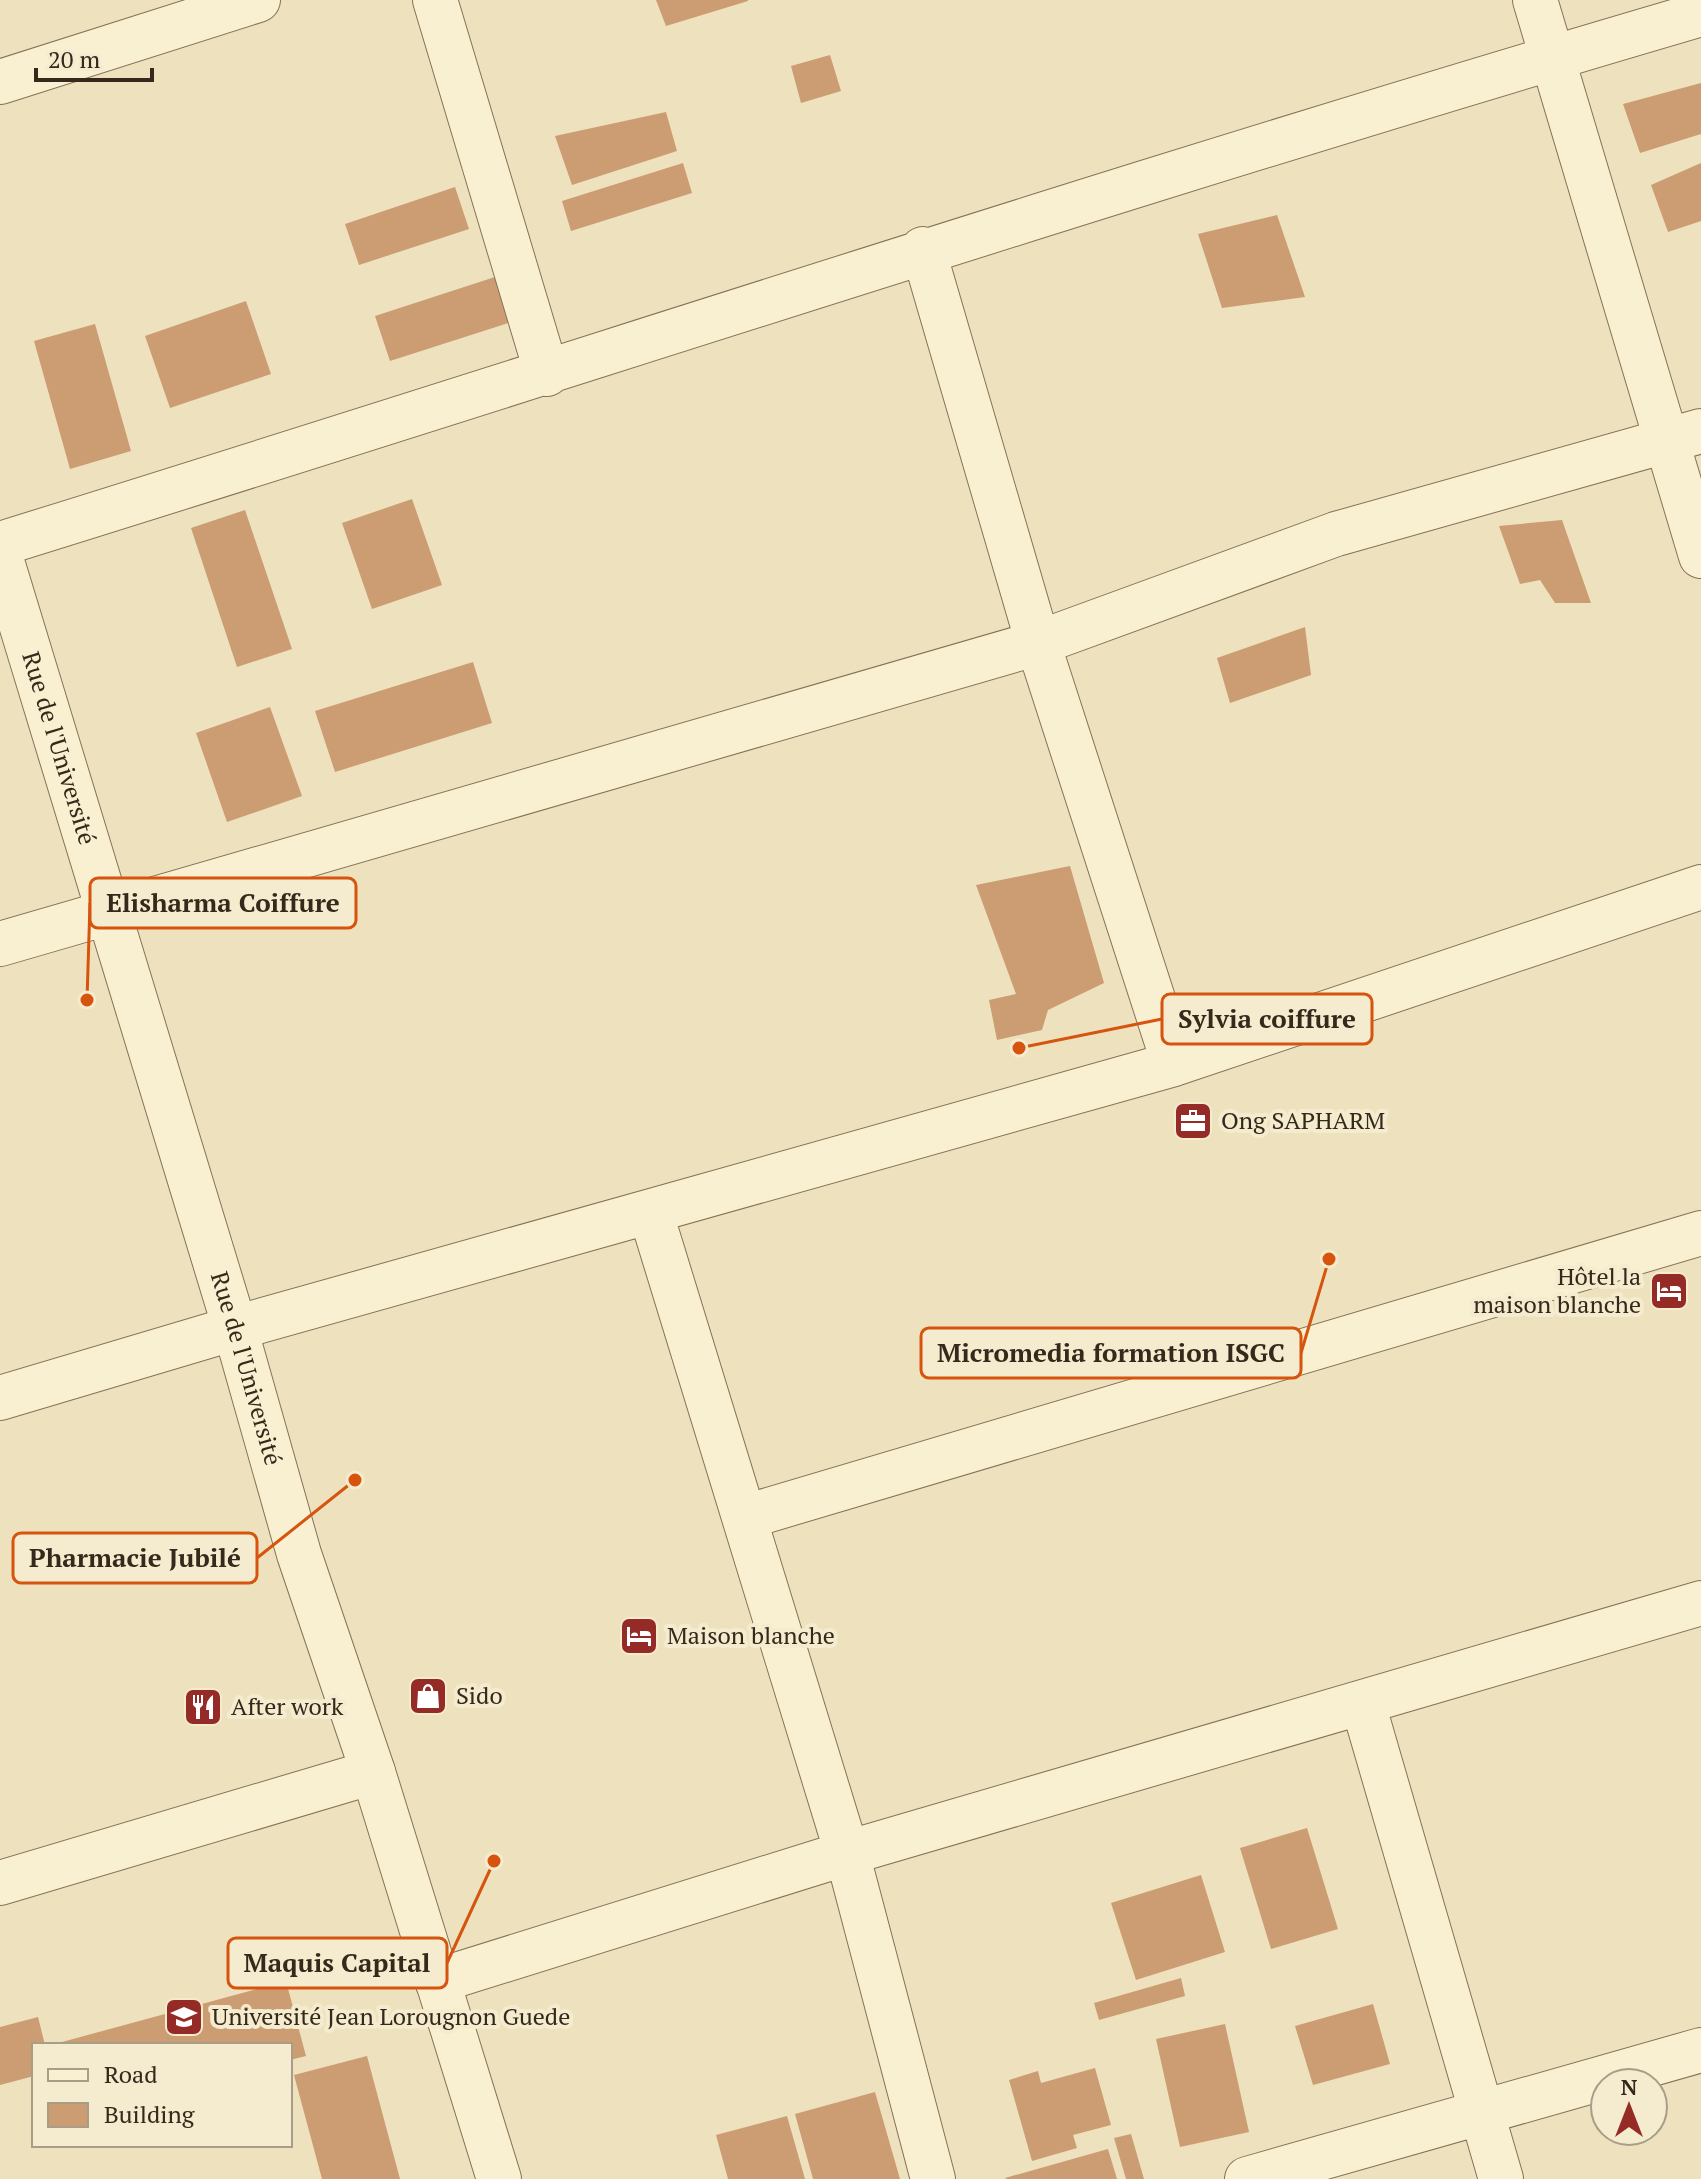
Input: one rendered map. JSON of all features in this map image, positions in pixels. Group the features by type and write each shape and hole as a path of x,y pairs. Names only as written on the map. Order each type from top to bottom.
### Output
{"street":[{"path":"0,82 258,0"},
{"path":"435,0 547,374"},
{"path":"1535,0 1684,436 1701,556"},
{"path":"0,544 547,374 923,249 1701,14"},
{"path":"923,249 1038,643 1174,1064"},
{"path":"0,944 1038,643 1336,534 1684,436"},
{"name":"Rue de l'Université","path":"0,555 235,1328 299,1554 373,1772 499,2179"},
{"path":"0,1398 235,1328 651,1214 1174,1064 1701,887"},
{"path":"651,1214 847,1853 933,2179"},
{"path":"745,1517 1701,1233"},
{"path":"437,1981 847,1853 1701,1603"},
{"path":"1363,1704 1501,2179"},
{"path":"0,1883 373,1772"},
{"path":"1247,2179 1701,2050"}],"building":[{"path":"656,0 748,0 748,1 666,26"},
{"path":"830,55 841,91 801,103 791,66"},
{"path":"1701,83 1701,134 1640,153 1623,104"},
{"path":"666,112 677,151 572,185 555,136"},
{"path":"683,163 692,193 571,231 562,201"},
{"path":"1701,163 1701,221 1668,232 1651,185"},
{"path":"455,187 469,229 359,265 345,224"},
{"path":"1277,215 1305,297 1222,308 1198,234"},
{"path":"501,275 515,321 390,361 375,316"},
{"path":"246,301 271,374 170,408 145,336"},
{"path":"95,324 131,451 70,469 34,341"},
{"path":"412,499 442,585 372,609 342,523"},
{"path":"245,510 292,649 237,667 191,528"},
{"path":"1562,520 1591,603 1555,603 1540,580 1520,584 1499,526"},
{"path":"1305,627 1311,675 1230,703 1217,658"},
{"path":"473,662 492,723 335,772 315,711"},
{"path":"270,707 302,796 227,822 196,733"},
{"path":"1070,866 1104,983 1048,1010 1042,1030 997,1040 989,1000 1016,994 976,885"},
{"path":"1307,1828 1338,1929 1271,1949 1240,1848"},
{"path":"1201,1875 1225,1952 1136,1980 1111,1903"},
{"path":"1181,1978 1185,1996 1099,2020 1094,2003"},
{"path":"286,1981 306,2056 292,2060 292,2043 58,2043"},
{"path":"1373,2004 1390,2064 1313,2085 1295,2026"},
{"path":"38,2017 44,2043 32,2043 32,2077 0,2085 0,2027"},
{"path":"1225,2024 1249,2132 1180,2147 1156,2039"},
{"path":"367,2056 400,2179 322,2179 294,2075"},
{"path":"1095,2068 1111,2125 1073,2135 1077,2148 1032,2161 1009,2080 1038,2071 1041,2083"},
{"path":"875,2092 900,2179 813,2179 795,2114"},
{"path":"787,2116 805,2179 728,2179 716,2135"},
{"path":"1131,2134 1144,2179 1126,2179 1114,2138"},
{"path":"1108,2149 1117,2179 1005,2178"}],"place":[{"name":"Elisharma Coiffure","path":"87,1000"},
{"name":"Sylvia coiffure","path":"1019,1048"},
{"name":"Ong SAPHARM","path":"1193,1121"},
{"name":"Micromedia formation ISGC","path":"1329,1259"},
{"name":"Hôtel la maison blanche","path":"1669,1291"},
{"name":"Pharmacie Jubilé","path":"355,1480"},
{"name":"Maison blanche","path":"639,1636"},
{"name":"Sido","path":"428,1696"},
{"name":"After work","path":"203,1707"},
{"name":"Maquis Capital","path":"494,1861"},
{"name":"Université Jean Lorougnon Guede","path":"184,2017"}]}
